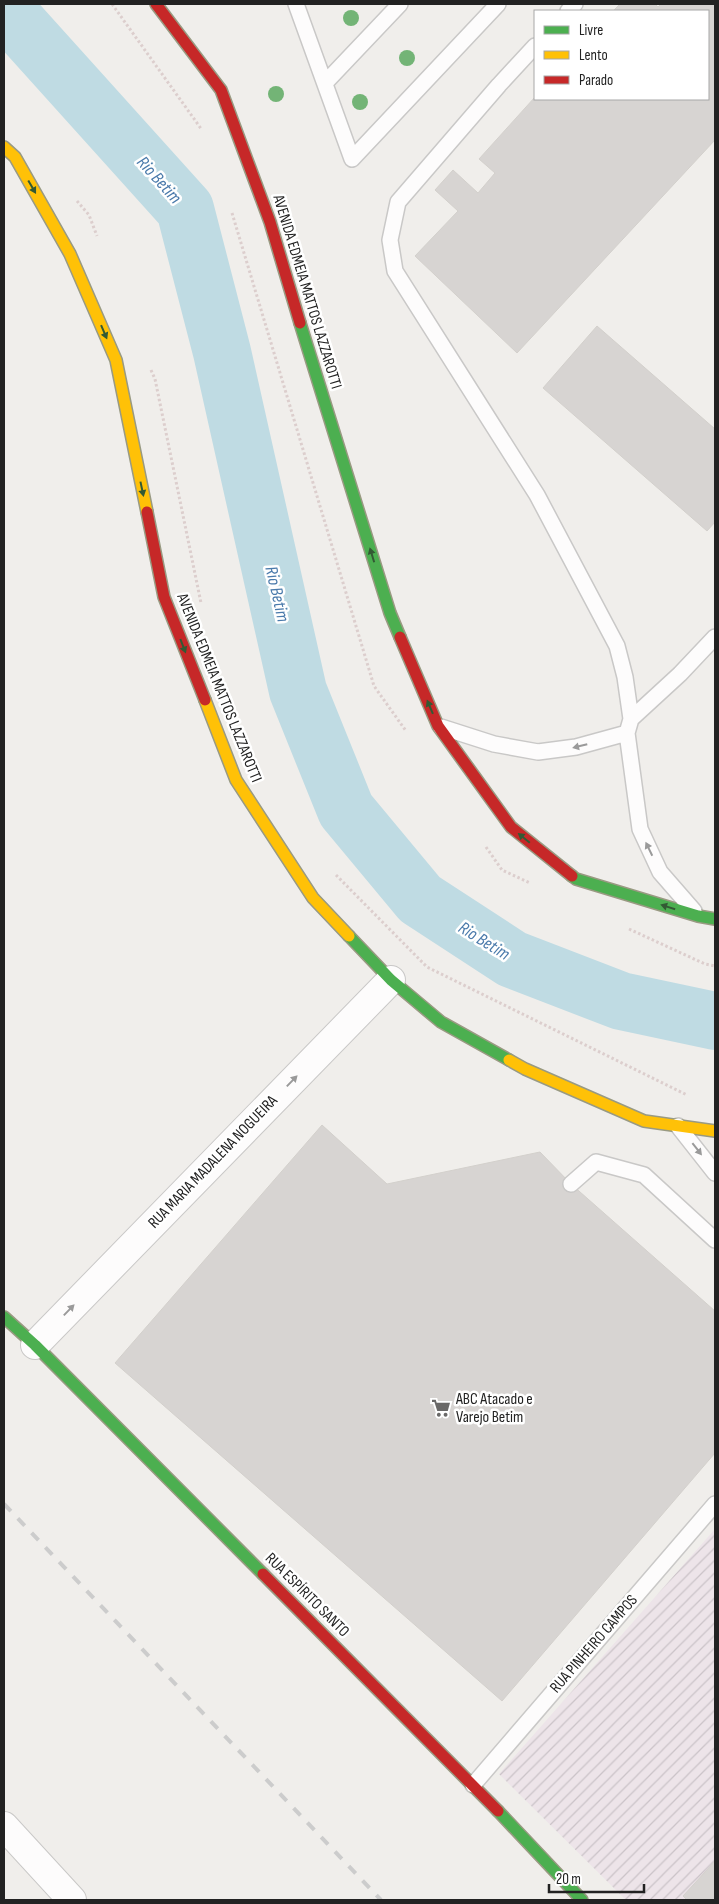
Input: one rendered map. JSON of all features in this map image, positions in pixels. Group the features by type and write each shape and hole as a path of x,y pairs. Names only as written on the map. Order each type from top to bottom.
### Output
{"main road":[{"name":"AVENIDA EDMEIA MATTOS LAZZAROTTI","path":"156,4 221,90 270,222 390,613 438,726 511,827 576,880 698,916 715,919"},
{"name":"AVENIDA EDMEIA MATTOS LAZZAROTTI","path":"4,148 15,157 70,254 116,360 164,597 236,780 313,898 391,980 441,1022 525,1068 644,1121 715,1131"},
{"name":"RUA ESPÍRITO SANTO","path":"4,1317 35,1345 473,1785 582,1900"}],"street":[{"name":"RUA MARIA MADALENA NOGUEIRA","path":"35,1345 391,980"},
{"path":"4,1826 72,1900"}],"lane":[{"path":"296,4 352,160 498,4"},
{"path":"325,83 400,4"},
{"path":"534,47 398,202 390,240 396,270 537,495 617,646 625,677 640,829 660,872 698,916"},
{"path":"438,726 494,744 538,752 576,747 629,726 715,637"},
{"path":"678,1126 715,1173"},
{"path":"572,1184 596,1162 644,1175 715,1240"},
{"name":"RUA PINHEIRO CAMPOS","path":"473,1785 715,1504"}],"path":[{"path":"76,200 89,215 100,242"},
{"path":"147,361 154,379 203,612"},
{"path":"332,871 427,967 691,1097"}],"shaded area":[{"path":"715,1529 715,1900 626,1900 499,1774"}],"building":[{"path":"620,4 655,4 658,7 661,4 715,4 715,140 517,353 415,256 458,211 435,190 453,170 478,193 495,173 479,159 534,98 534,100 709,100 709,10 614,10"},
{"path":"597,326 715,429 715,522 707,531 543,388"},
{"name":"ABC Atacado e Varejo Betim","path":"322,1125 387,1184 540,1152 571,1184 715,1311 715,1453 502,1701 115,1363"},
{"path":"715,1861 715,1900 687,1900 683,1896"}],"waterway":[{"name":"Rio Betim","path":"4,8 185,209 222,352 298,691 346,810 420,899 512,959 621,1001 715,1021"}],"railway":[{"path":"4,1504 381,1900"}],"traffic: fast":[{"path":"300,323 390,613 400,637"},
{"path":"572,876 576,879 698,916 715,919"},
{"path":"349,936 391,980 441,1022 509,1060"},
{"path":"4,1317 35,1345 263,1574"},
{"path":"498,1811 582,1900"}],"traffic: slow":[{"path":"4,147 15,157 70,254 116,360 147,512"},
{"path":"205,700 236,780 313,898 349,936"},
{"path":"509,1060 525,1069 644,1121 715,1131"}],"traffic: jam":[{"path":"156,4 221,90 270,222 300,323"},
{"path":"147,512 164,597 205,700"},
{"path":"400,637 438,726 511,827 572,876"},
{"path":"263,1574 498,1811"}],"place":[{"name":"ABC Atacado e Varejo Betim","path":"441,1408"}]}
